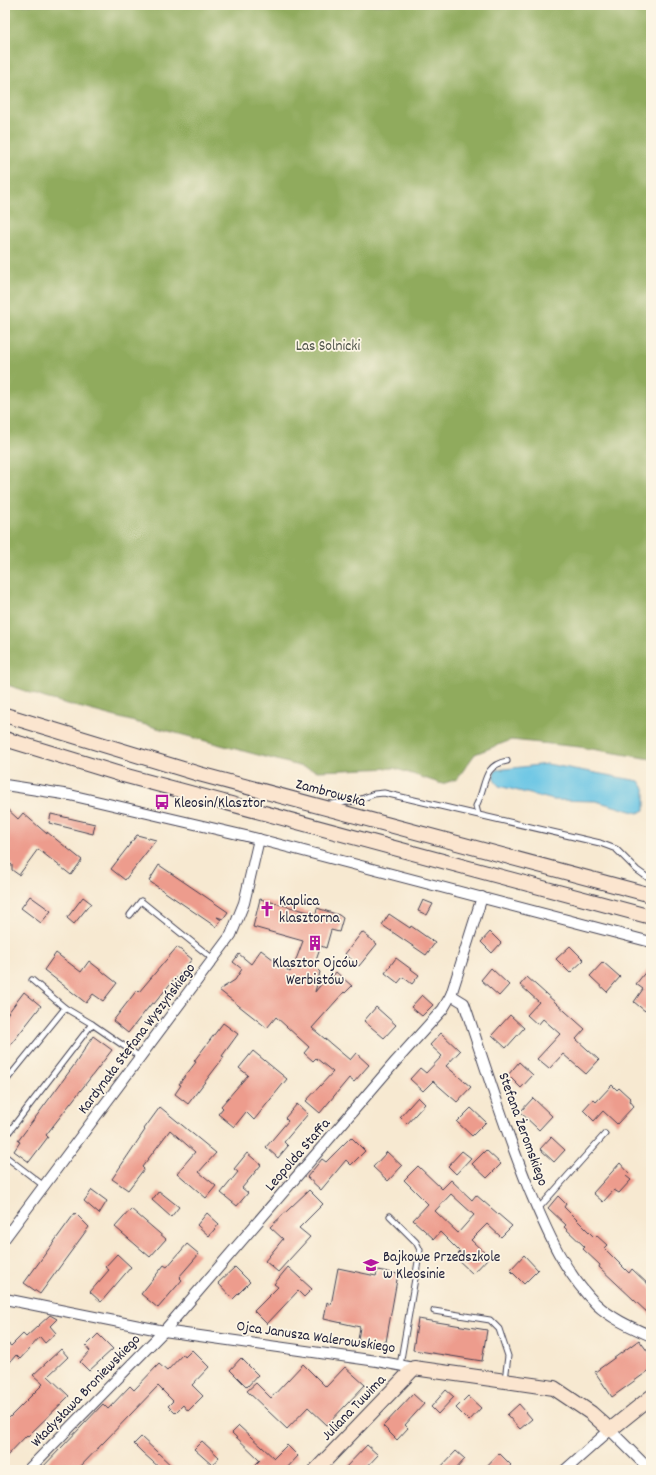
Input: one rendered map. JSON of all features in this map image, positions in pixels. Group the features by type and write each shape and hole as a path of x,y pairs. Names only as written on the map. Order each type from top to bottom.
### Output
{"main road":[{"name":"Zambrowska","path":"5,715 192,772 651,894"},
{"path":"5,739 123,775 651,917"},
{"name":"Ojca Janusza Walerowskiego","path":"414,1368 554,1388 591,1413 610,1430"},
{"name":"Juliana Tuwima","path":"316,1470 414,1368"},
{"path":"610,1430 651,1397"}],"street":[{"path":"5,785 70,795 259,839 651,942"},
{"name":"Kardynała Stefana Wyszyńskiego","path":"5,1238 231,935 244,904 259,839"},
{"path":"451,995 482,897"},
{"name":"Stefana Żeromskiego","path":"451,995 464,1003 516,1156 558,1254 568,1271 595,1303 621,1323 651,1336"},
{"name":"Leopolda Staffa","path":"164,1331 391,1067 443,1009 451,995"},
{"name":"Ojca Janusza Walerowskiego","path":"5,1299 164,1331 414,1368"},
{"name":"Władysława Broniewskiego","path":"28,1470 164,1331"},
{"path":"565,1470 610,1430 650,1470"}],"lane":[{"path":"478,814 476,806 481,797 487,773 496,764 507,761"},
{"path":"318,806 356,801 374,794 384,793 600,843 616,849 637,870 651,880"},
{"path":"130,915 141,901 213,959"},
{"path":"32,980 65,1008 92,1024 140,1057"},
{"path":"5,1082 65,1008"},
{"path":"5,1137 92,1024"},
{"path":"538,1209 605,1134"},
{"path":"5,1156 44,1186"},
{"path":"390,1216 416,1242 420,1250 400,1365"},
{"path":"434,1311 490,1320 499,1329 508,1356 505,1381"}],"green space":[{"name":"Las Solnicki","path":"5,5 651,5 651,759 580,747 511,740 475,754 457,779 442,784 394,768 318,771 45,698 5,684"}],"water":[{"path":"547,764 639,781 645,790 645,810 638,813 596,801 554,800 499,786 494,779 496,770"}],"building":[{"path":"5,807 18,819 23,813 47,834 47,832 82,860 71,875 38,849 19,875 12,870 12,865 5,859"},
{"path":"51,814 95,824 93,834 49,823"},
{"path":"137,835 156,840 125,880 111,869"},
{"path":"159,865 228,912 223,919 217,917 221,920 216,927 149,881"},
{"path":"30,896 51,911 41,923 21,908"},
{"path":"83,897 91,903 74,924 67,918"},
{"path":"260,899 316,914 317,908 339,915 343,918 339,932 331,930 326,948 321,946 314,966 320,972 315,992 327,977 330,980 336,972 352,986 345,993 344,992 312,1028 350,1060 356,1053 369,1065 354,1082 349,1078 320,1113 306,1101 333,1072 316,1058 313,1061 304,1053 309,1047 276,1017 267,1028 219,990 235,980 242,969 233,962 239,954 251,964 261,950 290,972 297,957 303,941 253,927"},
{"path":"423,900 433,904 427,915 418,911"},
{"path":"389,914 410,928 411,926 435,943 426,955 382,925"},
{"path":"362,932 377,944 359,966 345,954"},
{"path":"490,932 501,943 492,953 481,942"},
{"path":"570,946 584,960 570,973 556,959"},
{"path":"177,947 192,959 154,1004 152,1003 128,1033 113,1021 137,990 139,992"},
{"path":"56,953 81,972 89,961 117,983 103,1001 93,994 86,1003 44,970"},
{"path":"396,958 419,975 412,984 403,977 398,983 385,973"},
{"path":"603,962 620,977 607,992 590,976"},
{"path":"651,965 651,1003 645,1011 634,1002 643,989 636,984"},
{"path":"491,968 509,985 499,996 481,980"},
{"path":"527,977 585,1029 576,1039 599,1060 586,1074 563,1054 549,1069 537,1059 560,1034 543,1019 538,1025 527,1015 539,1002 520,985"},
{"path":"24,992 41,1006 5,1052 5,1017"},
{"path":"422,995 433,1005 422,1016 411,1007"},
{"path":"376,1007 396,1025 384,1038 364,1021"},
{"path":"510,1015 524,1028 506,1048 492,1035"},
{"path":"223,1023 238,1034 222,1056 224,1057 188,1104 175,1094 181,1085 179,1084 196,1062 194,1061"},
{"path":"441,1033 460,1051 446,1066 471,1087 457,1102 433,1081 423,1091 410,1079 420,1068 426,1073 442,1056 430,1045"},
{"path":"93,1036 112,1050 46,1135 48,1137 29,1162 14,1151 20,1142 18,1141 75,1064"},
{"path":"253,1051 287,1079 254,1120 246,1112 234,1127 218,1114 223,1108 221,1106 248,1075 239,1068"},
{"path":"519,1062 533,1075 521,1088 508,1075"},
{"path":"612,1085 617,1090 619,1088 631,1099 630,1101 634,1106 617,1124 603,1111 594,1121 583,1110 593,1099 596,1102"},
{"path":"418,1097 425,1104 407,1124 400,1117"},
{"path":"533,1098 552,1116 539,1130 520,1112"},
{"path":"297,1104 308,1114 284,1142 288,1146 278,1158 266,1147 288,1121 285,1118"},
{"path":"160,1107 216,1153 199,1172 216,1186 206,1198 177,1173 195,1152 170,1130 142,1167 144,1169 128,1190 112,1179"},
{"path":"471,1108 486,1122 472,1136 457,1122"},
{"path":"351,1137 365,1151 351,1165 346,1160 321,1190 307,1177 322,1159 326,1162"},
{"path":"551,1137 565,1150 554,1162 540,1149"},
{"path":"486,1150 501,1164 487,1178 472,1164"},
{"path":"462,1151 471,1158 456,1174 448,1166"},
{"path":"387,1152 402,1166 388,1181 373,1167"},
{"path":"247,1153 261,1165 242,1188 248,1193 237,1206 221,1193 238,1172 234,1169"},
{"path":"620,1163 629,1173 626,1176 631,1180 619,1193 614,1190 603,1202 593,1193"},
{"path":"418,1166 442,1189 451,1180 472,1200 476,1195 512,1226 501,1237 487,1224 471,1240 489,1257 473,1274 455,1257 460,1252 440,1232 434,1239 413,1220 428,1204 404,1180","holes":["451,1194 474,1215 458,1233 435,1211"]},
{"path":"92,1190 107,1201 99,1214 84,1201"},
{"path":"309,1190 323,1204 299,1228 310,1237 278,1272 265,1261 283,1239 270,1227"},
{"path":"159,1191 179,1207 171,1217 152,1200"},
{"path":"558,1196 566,1204 564,1207 594,1237 596,1235 607,1245 604,1248 629,1273 632,1269 651,1287 651,1316 599,1267 600,1265 583,1249 585,1247 564,1227 566,1225 548,1208"},
{"path":"131,1209 166,1239 150,1257 115,1227"},
{"path":"75,1213 89,1227 40,1294 24,1283"},
{"path":"207,1213 219,1224 209,1236 197,1225"},
{"path":"187,1244 199,1254 179,1277 182,1280 158,1308 141,1294 164,1265 167,1267"},
{"path":"117,1254 131,1267 101,1302 90,1292 109,1270 105,1267"},
{"path":"524,1255 538,1270 524,1284 510,1270"},
{"path":"235,1267 250,1282 233,1299 218,1283"},
{"path":"288,1267 312,1289 304,1297 298,1291 267,1324 254,1311 278,1287 274,1284"},
{"path":"338,1268 376,1276 378,1270 398,1274 386,1342 382,1342 381,1345 358,1340 360,1327 324,1319 327,1302 331,1305"},
{"path":"50,1315 57,1319 50,1326 56,1333 45,1343 40,1337 20,1359 16,1355 5,1368 5,1341 11,1346 23,1334 26,1337"},
{"path":"418,1319 487,1330 482,1361 413,1350"},
{"path":"98,1334 113,1349 89,1371 80,1362 90,1351 86,1346"},
{"path":"639,1340 651,1356 651,1369 612,1397 595,1372"},
{"path":"61,1349 68,1357 48,1376 69,1396 28,1436 27,1435 5,1458 5,1422 43,1384 33,1375"},
{"path":"192,1350 209,1367 192,1385 203,1396 188,1411 183,1405 175,1413 168,1406 173,1401 158,1386 77,1470 40,1470 103,1404 108,1409 130,1386 134,1390 159,1364 167,1371 183,1354 185,1357"},
{"path":"241,1358 258,1375 247,1387 230,1370"},
{"path":"303,1364 326,1387 345,1367 365,1385 327,1425 308,1407 287,1429 247,1391 256,1383 271,1398"},
{"path":"446,1390 454,1397 438,1414 431,1407"},
{"path":"413,1394 424,1404 405,1425 408,1428 397,1440 383,1426"},
{"path":"468,1396 481,1408 469,1421 456,1408"},
{"path":"519,1404 532,1419 520,1429 507,1415"},
{"path":"239,1426 274,1458 287,1445 298,1456 285,1470 250,1470 260,1460 232,1433"},
{"path":"141,1437 176,1470 162,1470 142,1452 134,1444"},
{"path":"202,1441 219,1457 212,1465 194,1449"},
{"path":"367,1445 378,1455 364,1470 343,1470"},
{"path":"456,1451 465,1459 455,1470 438,1470"},
{"path":"499,1453 511,1465 506,1470 483,1470"}],"place":[{"name":"Kleosin/Klasztor","path":"162,802"},
{"name":"Kaplica klasztorna","path":"267,909"},
{"name":"Klasztor Ojców Werbistów","path":"315,943"},
{"name":"Bajkowe Przedszkole w Kleosinie","path":"371,1265"}]}
